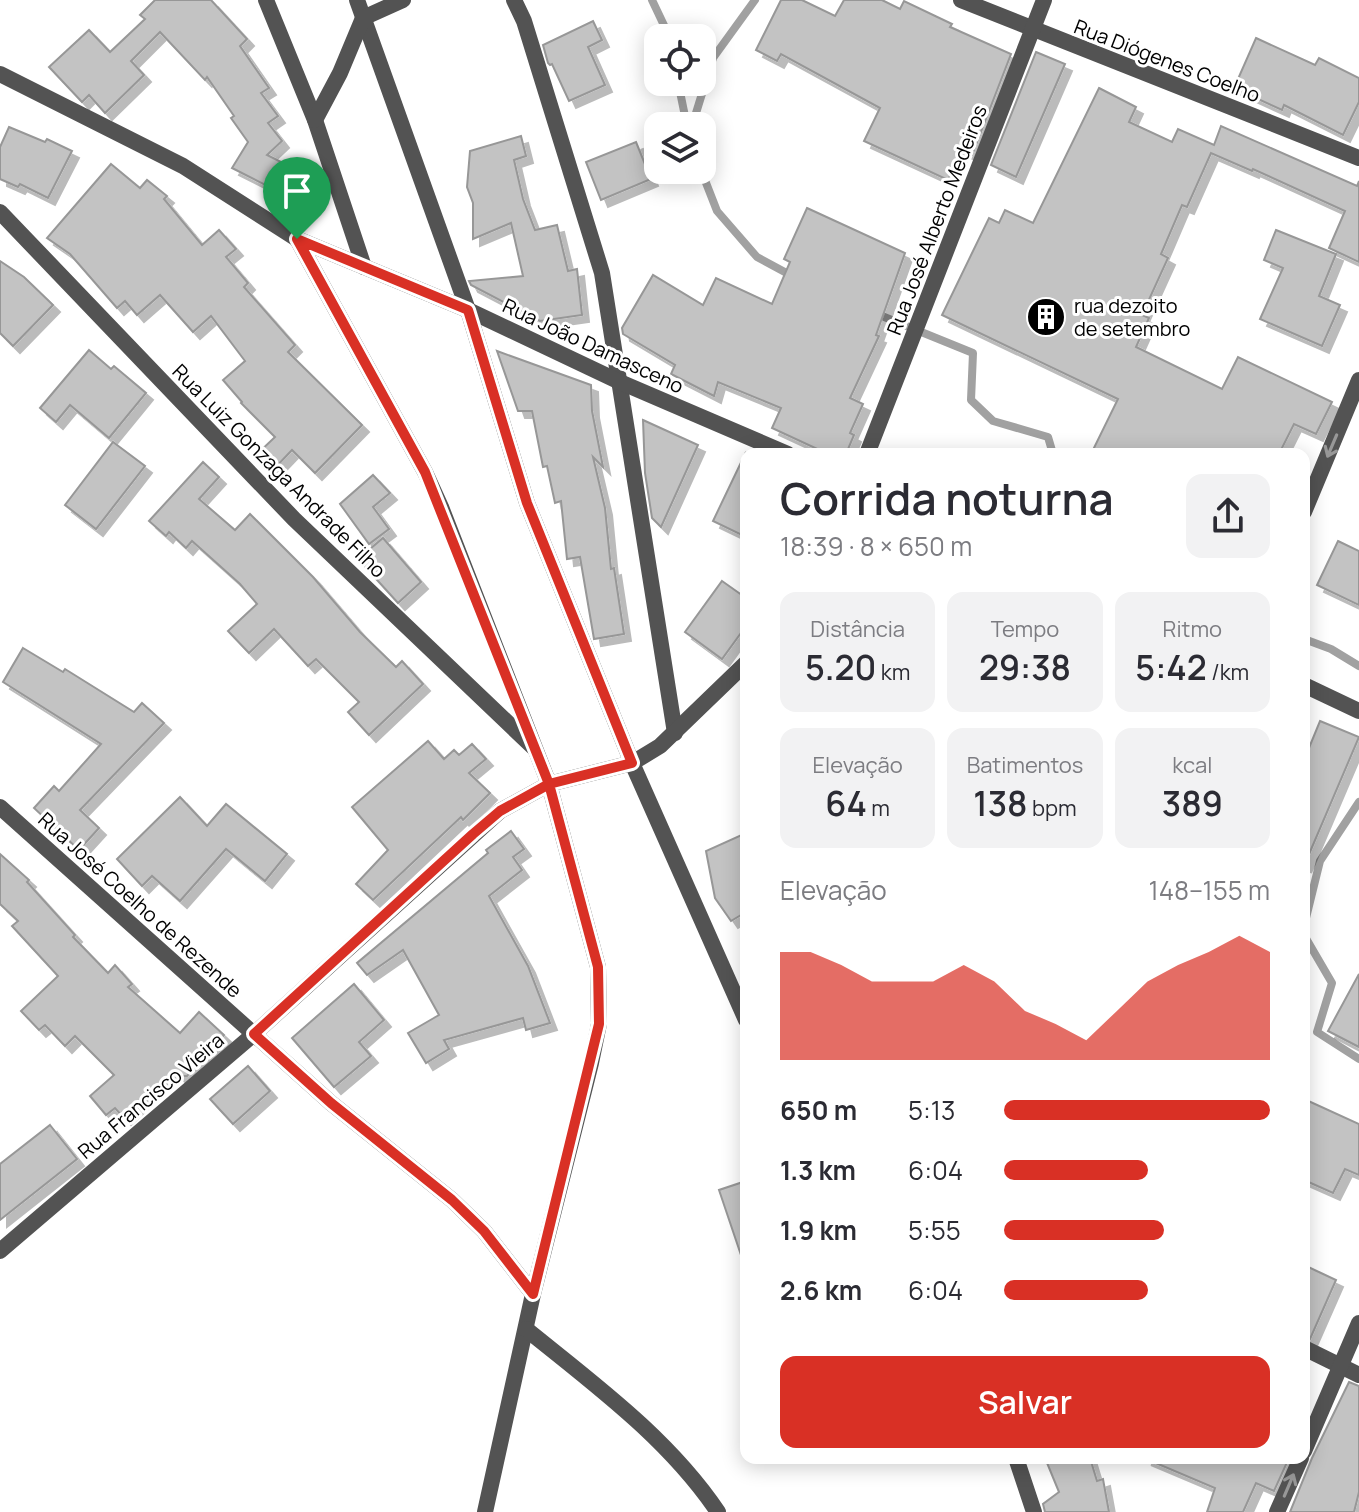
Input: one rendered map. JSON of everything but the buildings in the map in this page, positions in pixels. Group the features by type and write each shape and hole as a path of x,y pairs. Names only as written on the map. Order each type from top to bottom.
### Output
{"street":[{"path":"266,0 315,120 364,267"},
{"path":"357,0 468,310 527,503 632,763 740,1006"},
{"path":"315,120 340,73 363,18 403,0"},
{"path":"514,0 524,21 602,273 675,733"},
{"name":"Rua Diógenes Coelho","path":"961,0 1359,158"},
{"name":"Rua José Alberto Medeiros","path":"869,448 1044,0"},
{"name":"Rua João Damasceno","path":"3,81 183,166 297,239 468,310 620,382 774,448"},
{"name":"Rua Luiz Gonzaga Andrade Filho","path":"0,212 294,519 537,750"},
{"path":"297,239 425,472 549,784 598,967 599,1024 533,1294 485,1512"},
{"path":"1310,498 1359,380"},
{"path":"632,763 675,733 740,669"},
{"path":"1310,688 1359,711"},
{"name":"Rua Francisco Vieira","path":"0,1251 254,1034 500,811 549,784 632,763"},
{"name":"Rua José Coelho de Rezende","path":"0,807 331,1103 452,1200 484,1231 533,1294"},
{"path":"1310,1437 1359,1323"},
{"path":"526,1329 638,1420 700,1484 718,1512"},
{"path":"1310,1351 1359,1375"},
{"path":"1018,1464 1034,1512"},
{"path":"1277,1512 1298,1464"}],"waterway":[{"path":"652,0 663,24"},
{"path":"696,112 713,58 755,0"},
{"path":"681,96 684,112"},
{"path":"706,184 717,211 757,257 794,277"},
{"path":"872,312 973,353 971,400 993,421 1048,437 1051,448"},
{"path":"1310,641 1331,649 1359,666"},
{"path":"1310,902 1320,861 1359,802"},
{"path":"1310,945 1332,983 1317,1032 1359,1059"}],"place":[{"name":"rua dezoito de setembro","path":"1046,317"}],"route":[{"path":"297,239 425,472 549,784 500,811 254,1034 331,1103 452,1200 484,1231 533,1294 599,1024 598,967 549,784 632,763 527,503 468,310 297,239"}]}
